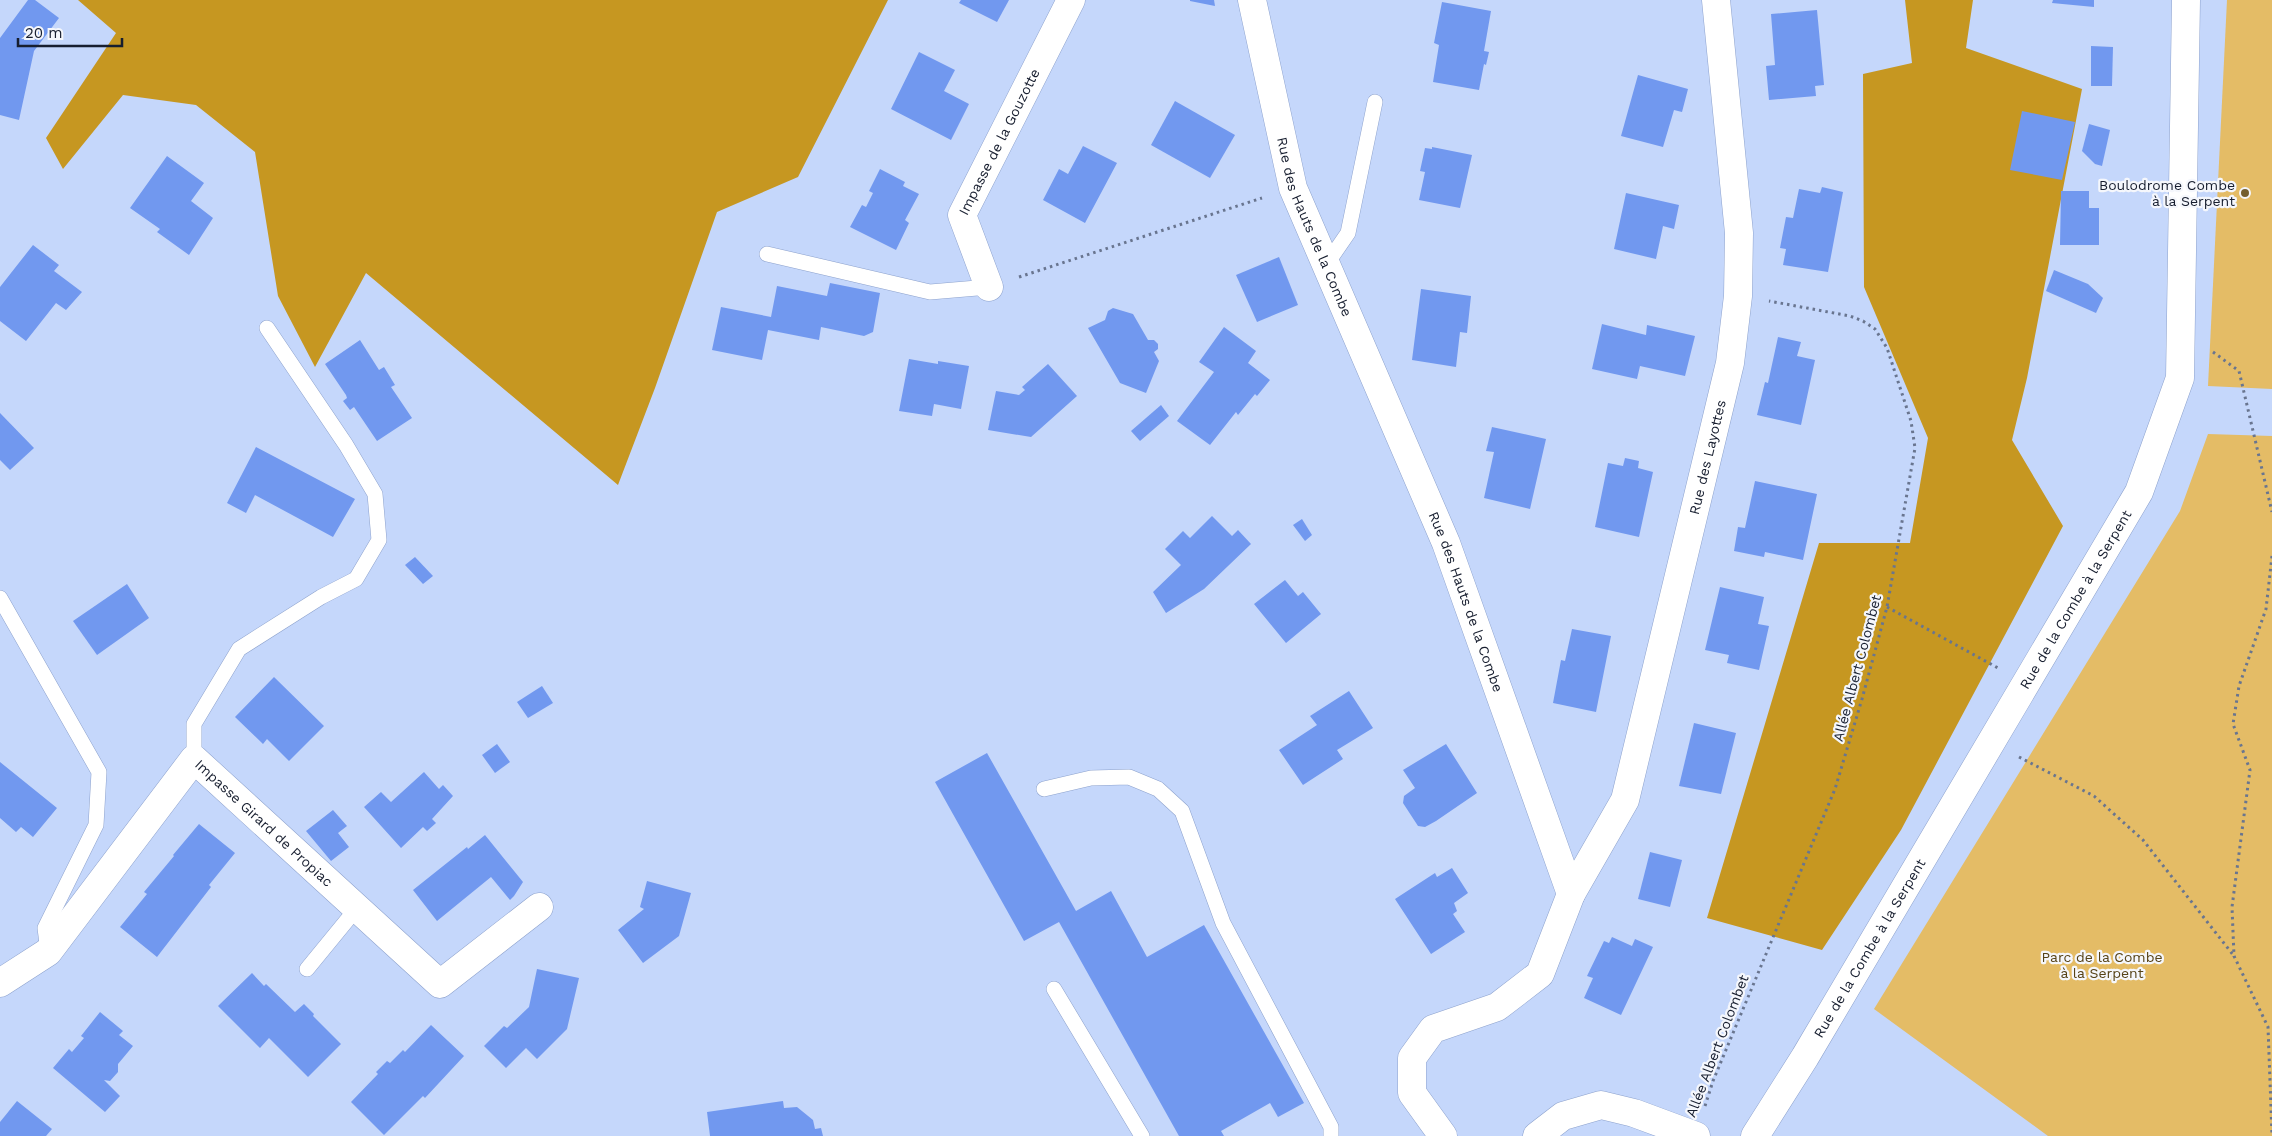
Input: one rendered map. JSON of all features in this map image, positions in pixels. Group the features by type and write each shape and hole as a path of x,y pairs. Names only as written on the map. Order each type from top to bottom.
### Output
{"street":[{"name":"Impasse de la Gouzotte","path":"990,287 962,215 1071,0"},
{"name":"Rue des Hauts de la Combe","path":"1252,0 1293,188 1446,543 1571,894"},
{"name":"Rue des Layottes","path":"1571,894 1625,800 1730,363 1738,296 1739,233 1716,0"},
{"name":"Rue de la Combe à la Serpent","path":"1755,1136 1804,1058 2140,492 2180,378 2186,0"},
{"name":"Impasse Girard de Propiac","path":"0,983 48,952 194,759 440,984 539,907"},
{"path":"1443,1136 1412,1093 1412,1058 1433,1030 1497,1007 1540,974 1571,894"},
{"path":"1537,1136 1563,1116 1601,1105 1634,1114 1696,1136"}],"lane":[{"path":"1326,265 1348,233 1375,102"},
{"path":"767,254 930,292 990,287"},
{"path":"194,759 194,724 239,649 321,597 356,579 379,540 375,494 346,445 267,328"},
{"path":"0,598 99,772 96,825 45,928 48,952"},
{"path":"1044,789 1091,778 1129,777 1158,789 1182,811 1223,923 1331,1127 1331,1136"},
{"path":"307,969 358,908"},
{"path":"1054,989 1142,1136"}],"path":[{"path":"990,287 1293,188"},
{"name":"Allée Albert Colombet","path":"1696,1136 1713,1081 1835,789 1887,607 1916,448 1911,421 1887,348 1875,329 1863,321 1850,316 1738,296"},
{"path":"2181,350 2210,350 2239,371 2272,512"},
{"path":"2234,956 2232,907 2250,770 2233,724 2240,686 2266,609 2272,556"},
{"path":"1887,607 2027,683"},
{"path":"1993,741 2037,768 2094,796 2143,840 2234,956 2270,1028 2272,1135"}],"green space":[{"name":"Boulodrome Combe à la Serpent","path":"2227,0 2272,0 2272,389 2208,386"},
{"name":"Parc de la Combe à la Serpent","path":"2208,434 2272,436 2272,1136 2048,1136 1874,1009 2180,511"}],"shaded area":[{"path":"78,0 888,0 798,177 717,212 655,388 618,485 366,273 315,367 278,296 255,152 196,105 123,95 63,169 46,138 116,33"},
{"path":"1905,0 1973,0 1966,48 2082,89 2027,378 2012,440 2063,526 1901,830 1822,950 1707,918 1819,543 1910,543 1928,438 1864,287 1863,74 1912,63"}],"building":[{"path":"28,0 35,0 59,18 34,51 19,120 0,115 0,38"},
{"path":"961,0 1009,0 997,22 959,3"},
{"path":"1214,0 1215,6 1190,1"},
{"path":"2053,0 2094,0 2094,7 2052,3"},
{"path":"1442,2 1491,11 1484,51 1489,52 1486,65 1484,64 1479,90 1433,82 1439,45 1434,43"},
{"path":"1817,10 1824,85 1815,86 1816,96 1769,100 1766,66 1775,65 1771,14"},
{"path":"2091,46 2113,47 2112,86 2091,86"},
{"path":"919,52 955,70 944,91 969,104 951,140 891,109"},
{"path":"1638,75 1688,89 1682,112 1674,110 1663,147 1621,136"},
{"path":"1175,101 1235,135 1210,178 1151,145"},
{"path":"2022,111 2075,122 2062,180 2010,170"},
{"path":"2089,124 2110,130 2102,166 2095,164 2082,151"},
{"path":"1083,146 1117,163 1085,223 1043,200 1059,169 1068,174"},
{"path":"1432,147 1472,155 1460,208 1419,200 1425,172 1420,171 1425,148 1432,149"},
{"path":"167,156 204,183 191,201 213,218 189,255 157,232 160,229 130,208"},
{"path":"880,169 905,182 903,186 919,194 905,220 909,223 896,250 850,227 862,205 866,207 873,193 869,191"},
{"path":"1822,187 1843,192 1828,272 1783,265 1786,249 1780,248 1786,217 1793,218 1799,189 1820,193"},
{"path":"2061,191 2089,191 2089,208 2099,208 2099,245 2060,245"},
{"path":"1626,193 1679,205 1674,229 1663,226 1656,259 1614,249"},
{"path":"33,245 59,265 54,271 82,292 66,310 56,303 26,341 0,321 0,287"},
{"path":"1279,257 1298,305 1257,322 1236,275"},
{"path":"2054,270 2088,284 2103,298 2096,313 2046,291"},
{"path":"830,283 880,293 873,332 864,336 821,327 819,340 768,330 762,360 712,350 721,307 771,317 777,286 827,296"},
{"path":"1421,289 1471,296 1467,333 1460,332 1456,367 1412,360"},
{"path":"1113,308 1133,314 1148,340 1154,340 1158,344 1158,349 1154,352 1159,361 1146,393 1120,383 1088,328 1105,320 1108,311"},
{"path":"1602,324 1646,335 1647,325 1695,336 1685,376 1640,366 1637,379 1592,369"},
{"path":"1224,327 1256,351 1248,363 1270,380 1257,396 1255,394 1238,415 1236,412 1210,445 1177,421 1214,372 1199,362"},
{"path":"1778,337 1801,342 1797,356 1815,360 1801,425 1757,415 1765,382 1768,383"},
{"path":"360,340 379,370 384,367 395,385 391,387 412,418 377,441 354,407 350,410 343,401 347,398 346,395 325,364"},
{"path":"909,359 938,364 938,361 969,366 961,409 934,404 932,416 899,411"},
{"path":"1048,364 1077,396 1031,437 988,430 996,391 1019,395 1025,390 1022,387"},
{"path":"1161,405 1169,416 1140,441 1131,431"},
{"path":"0,413 34,448 10,470 0,460"},
{"path":"1492,427 1546,439 1530,509 1484,498 1494,452 1486,451"},
{"path":"256,447 355,499 333,537 255,495 246,513 227,503"},
{"path":"1625,458 1639,461 1638,468 1653,472 1639,537 1595,527 1608,463 1623,466"},
{"path":"1755,481 1817,494 1803,560 1765,552 1764,557 1734,551 1738,527 1745,528"},
{"path":"1212,516 1232,536 1238,530 1251,544 1204,589 1166,613 1153,592 1181,565 1165,549 1183,531 1190,538"},
{"path":"1302,519 1312,535 1305,541 1293,525"},
{"path":"415,557 433,576 423,584 405,565"},
{"path":"1285,580 1298,596 1303,592 1321,614 1286,643 1254,604"},
{"path":"127,584 149,618 97,655 73,621"},
{"path":"1720,587 1764,597 1758,624 1769,626 1759,670 1727,663 1729,655 1705,650"},
{"path":"1572,629 1611,636 1596,712 1553,703 1561,660 1565,661"},
{"path":"274,677 324,726 289,761 267,739 263,744 235,717"},
{"path":"542,686 553,703 528,718 517,702"},
{"path":"1349,691 1373,728 1337,750 1343,759 1303,785 1279,750 1317,725 1310,716"},
{"path":"1694,723 1736,733 1721,794 1679,786"},
{"path":"497,744 510,762 495,773 482,755"},
{"path":"1446,744 1477,793 1436,821 1425,827 1418,826 1403,803 1404,796 1415,788 1403,770"},
{"path":"987,753 1076,911 1111,891 1147,957 1204,925 1304,1103 1278,1117 1270,1103 1221,1131 1224,1136 1179,1136 1059,922 1024,941 935,782"},
{"path":"0,762 57,808 33,837 21,827 16,832 0,818"},
{"path":"424,772 439,789 443,785 453,796 432,819 436,823 427,831 423,827 401,848 364,807 381,792 391,802"},
{"path":"333,810 347,826 338,833 349,847 331,861 306,831"},
{"path":"199,824 235,853 209,885 211,887 157,957 120,927 147,894 144,892"},
{"path":"485,835 523,882 510,900 491,877 437,921 413,890"},
{"path":"1650,852 1682,860 1670,907 1638,899"},
{"path":"1452,868 1468,893 1454,903 1457,911 1453,914 1465,932 1431,954 1395,899 1435,873 1437,877"},
{"path":"647,881 691,893 679,936 643,963 618,930 644,909 640,907"},
{"path":"1612,937 1632,946 1635,939 1653,947 1621,1015 1584,998 1593,978 1587,976 1604,941 1609,943"},
{"path":"537,969 579,978 567,1029 537,1059 526,1048 506,1068 484,1046 504,1026 507,1028 529,1007"},
{"path":"252,973 264,986 266,984 295,1012 304,1004 314,1014 313,1016 341,1044 308,1077 269,1038 260,1048 218,1006"},
{"path":"100,1012 123,1031 119,1035 133,1046 118,1064 118,1072 110,1081 104,1080 120,1096 105,1112 53,1068 69,1049 72,1052 84,1038 81,1036"},
{"path":"431,1025 464,1056 425,1098 423,1096 384,1135 351,1102 378,1074 376,1072 387,1061 390,1063 403,1050 405,1052"},
{"path":"17,1101 52,1129 46,1136 0,1136 0,1122"},
{"path":"783,1101 784,1108 797,1107 813,1120 815,1129 821,1128 823,1136 710,1136 707,1112"}],"place":[{"name":"Boulodrome Combe à la Serpent","path":"2245,193"}]}
